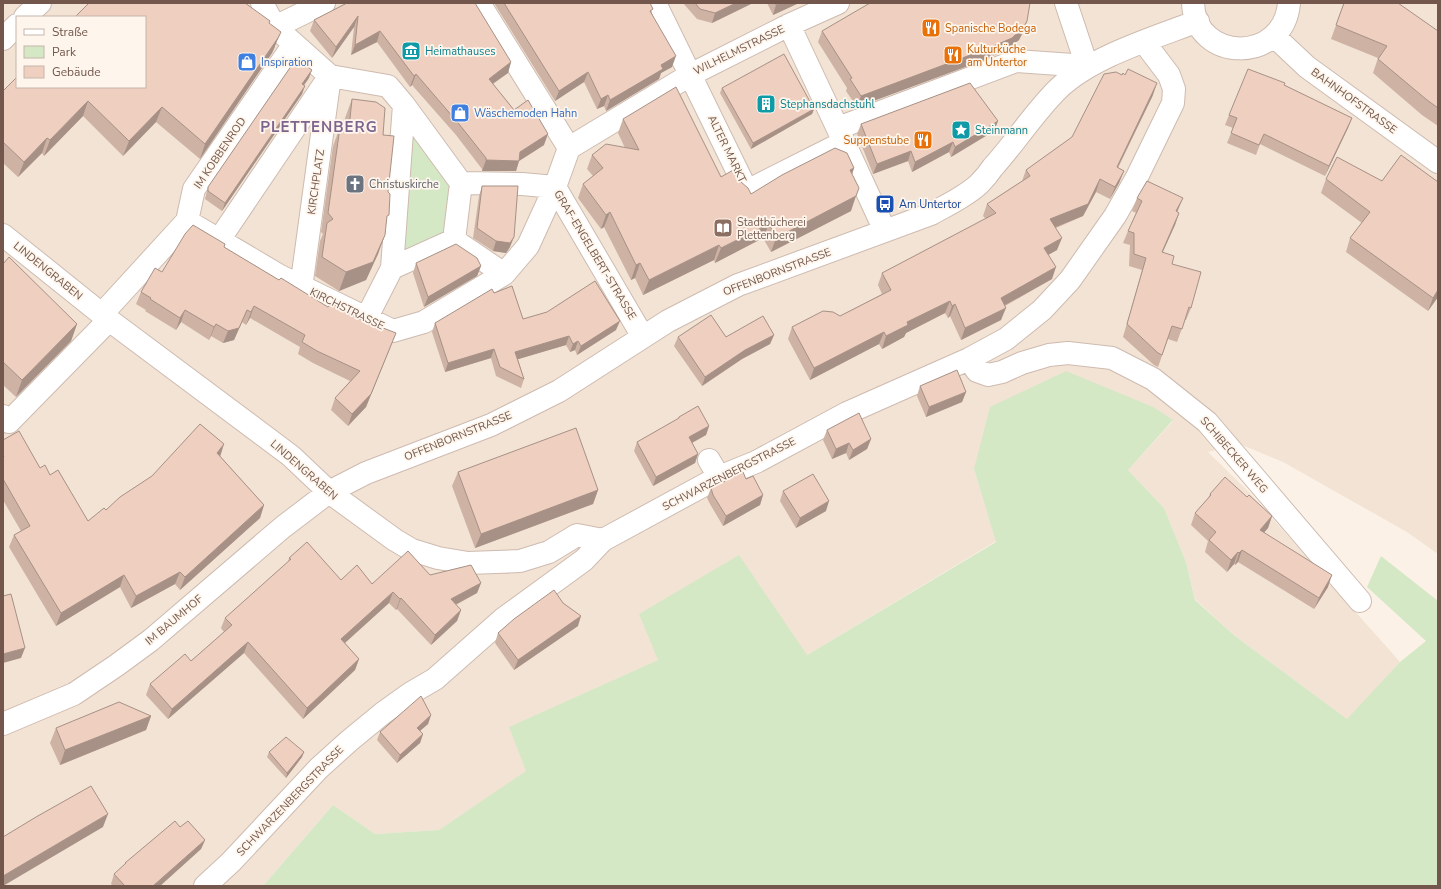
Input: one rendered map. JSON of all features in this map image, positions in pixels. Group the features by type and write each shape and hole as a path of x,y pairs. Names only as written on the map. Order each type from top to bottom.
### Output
{"street":[{"path":"27,16 40,3"},
{"path":"262,3 275,27 330,76 388,86 461,183 454,240"},
{"path":"275,27 324,3"},
{"path":"479,3 569,148 690,75"},
{"name":"WILHELMSTRASSE","path":"655,3 690,75 779,24 838,3"},
{"path":"1066,3 1087,66"},
{"path":"841,135 1016,61 1087,66 1144,42 1196,12 1204,31 1212,39 1231,48 1239,49 1257,46 1274,36 1282,26 1286,19 1289,3"},
{"path":"779,24 841,135 885,231"},
{"path":"3,39 16,26"},
{"name":"BAHNHOFSTRASSE","path":"1274,36 1307,66 1438,162"},
{"name":"SCHWARZENBERGSTRASSE","path":"205,886 231,862 319,768 349,741 411,693 435,679 503,619 584,560 603,540 714,468 756,462 847,413 969,359 1006,339 1042,310 1070,280 1115,216 1136,179 1173,103 1174,89 1169,75 1144,42"},
{"name":"IM KOBBENROD","path":"187,221 194,189 294,44"},
{"name":"OFFENBORNSTRASSE","path":"329,492 366,473 491,425 559,391 668,321 738,285 930,214 960,198 979,184 1057,90 1087,66"},
{"name":"ALTER MARKT","path":"690,75 747,191 841,135"},
{"path":"220,240 330,76"},
{"name":"KIRCHPLATZ","path":"301,288 330,76"},
{"path":"366,319 392,268 404,106"},
{"name":"GRAF-ENGELBERT-STRASSE","path":"569,148 554,187 643,337"},
{"path":"461,183 522,184 554,187"},
{"name":"KIRCHSTRASSE","path":"187,221 301,288 393,331 424,322 504,274 528,246 554,187"},
{"path":"3,416 9,422 105,317 187,221"},
{"name":"LINDENGRABEN","path":"3,235 105,317 291,456 329,492 395,540 412,550 438,558 468,563 520,561 549,552 577,535 603,540"},
{"path":"392,268 454,240"},
{"path":"454,240 504,274"},
{"name":"SCHIBECKER WEG","path":"969,359 977,372 988,375 1002,372 1022,363 1049,355 1068,354 1112,358 1153,379 1207,422 1360,601"},
{"name":"IM BAUMHOF","path":"3,724 74,694 118,665 151,640 282,527 329,492"}],"shaded area":[{"path":"3,3 1438,3 1438,554 1407,532 1283,462 1240,444 1208,452 1249,492 1400,662 1348,720 1235,636 1195,599 1186,562 1164,508 1128,470 1173,421 974,469 996,541 807,655 658,660 510,727 527,771 439,830 375,834 333,805 263,886 3,886"}],"green space":[{"path":"404,105 461,183 454,240 392,268"},
{"path":"1066,371 1153,407 1173,420 1128,470 1164,508 1186,562 1195,600 1235,636 1347,719 1400,662 1426,641 1367,587 1381,556 1438,601 1438,886 263,886 333,805 375,834 439,830 526,771 509,727 658,660 639,614 739,555 807,655 996,542 974,469 990,407"}],"building":[{"path":"89,3 245,3 270,21 269,23 281,32 205,144 162,107 129,141 88,101 50,140 47,138 24,162 3,142 3,91 16,78 16,88 146,88 146,16 76,16"},
{"path":"347,3 475,3 511,62 489,79 514,110 528,100 548,134 520,152 519,161 486,160 486,158 459,124 416,74 414,76 380,31 355,45 358,16 336,47 314,20"},
{"path":"504,3 650,3 653,9 650,11 676,56 661,65 663,69 610,100 608,95 601,99 588,72 559,91"},
{"path":"695,3 736,3 715,13 700,9"},
{"path":"870,3 1030,3 1027,21 1023,28 1012,38 861,96 850,79 852,78 822,31"},
{"path":"1344,3 1398,3 1438,31 1438,108 1378,59 1387,46 1336,25"},
{"name":"Stephansdachstuhl","path":"784,54 814,109 753,143 722,88"},
{"path":"296,59 312,70 302,84 305,86 225,203 208,191 208,187"},
{"path":"1128,69 1157,83 1117,167 1124,171 1115,187 1100,179 1088,204 1050,219 1062,238 1044,248 1056,267 1001,298 1006,308 965,328 955,304 952,306 950,301 907,322 908,325 886,336 884,332 814,368 792,327 823,311 833,312 840,316 891,290 882,273 996,213 987,204 1030,176 1026,170 1072,137 1104,74 1116,72 1122,75 1123,73 1125,75"},
{"path":"1248,69 1285,83 1284,85 1352,118 1329,166 1264,134 1259,145 1231,133 1237,118 1229,115"},
{"path":"970,83 998,121 955,147 953,142 915,162 911,151 877,164 861,124"},
{"path":"676,87 721,177 735,169 741,182 748,188 751,194 782,175 835,148 847,153 854,168 850,170 859,188 856,196 776,238 769,224 721,248 719,245 649,280 640,263 636,265 610,212 606,215 583,184 603,168 592,155 606,144 639,150 623,119"},
{"name":"Christuskirche","path":"352,99 376,102 385,108 383,135 394,136 388,192 390,194 389,215 387,216 385,235 373,262 346,272 322,257 327,223 333,219 328,213 340,127 349,128"},
{"path":"1401,155 1438,182 1438,290 1433,298 1350,238 1370,212 1326,179 1337,157 1382,181"},
{"path":"1147,181 1183,198 1176,211 1179,213 1162,252 1174,256 1172,264 1201,272 1191,308 1189,307 1182,329 1172,326 1162,355 1127,324 1146,258 1134,254 1134,233 1128,231 1142,201 1137,198"},
{"path":"482,186 518,186 514,237 510,243 496,241 477,228"},
{"path":"193,225 225,244 224,247 279,280 281,278 328,307 331,303 360,319 396,333 371,394 352,414 335,398 360,371 317,351 302,342 305,335 254,306 251,312 247,310 239,328 228,331 216,324 214,327 185,310 180,318 141,292 155,268 162,272 185,234"},
{"path":"456,244 477,258 481,266 428,297 416,263"},
{"path":"9,257 77,324 22,380 3,362 3,264"},
{"path":"595,281 620,321 581,346 578,341 573,344 569,336 515,352 524,379 500,367 494,349 448,363 435,323 492,289 494,293 512,286 523,319 547,312"},
{"path":"711,315 726,337 763,316 774,335 745,350 705,377 678,337"},
{"path":"957,370 966,392 929,407 920,386"},
{"path":"698,406 709,426 689,437 698,454 656,477 637,442"},
{"path":"859,413 871,439 853,450 849,443 836,449 827,430"},
{"path":"200,424 224,444 217,453 264,505 185,577 180,572 136,596 124,575 61,613 14,535 30,526 3,479 3,440 19,431 40,468 45,465 50,475 58,470 88,521 104,508 106,510 120,497 152,476"},
{"path":"576,428 598,490 481,534 458,472"},
{"path":"743,472 746,479 753,476 763,495 726,516 713,495 711,488"},
{"path":"813,474 829,501 800,518 783,491"},
{"path":"1225,477 1247,497 1249,495 1272,516 1260,530 1332,575 1319,598 1242,550 1239,553 1238,552 1231,560 1209,540 1216,532 1195,513"},
{"path":"307,542 341,580 357,565 372,584 408,551 430,575 471,565 481,583 451,599 461,610 435,635 401,598 400,599 393,592 341,639 359,659 307,708 248,642 172,709 150,684 185,654 191,661 232,625 225,618 291,559 289,558"},
{"path":"554,590 563,603 581,616 518,660 498,633 514,619"},
{"path":"11,594 25,648 3,654 3,596"},
{"path":"421,696 431,715 417,728 423,734 400,755 380,732"},
{"path":"119,702 151,716 65,750 56,728"},
{"path":"286,737 304,752 287,773 269,752"},
{"path":"91,786 108,814 3,876 3,837"},
{"path":"175,821 180,827 188,821 205,840 153,886 125,886 114,874"}],"place":[{"name":"Spanische Bodega","path":"931,28"},
{"name":"Heimathauses","path":"411,51"},
{"name":"Kulturküche am Untertor","path":"953,55"},
{"name":"Inspiration","path":"247,62"},
{"name":"Stephansdachstuhl","path":"766,104"},
{"name":"Wäschemoden Hahn","path":"460,113"},
{"name":"Steinmann","path":"961,130"},
{"name":"Suppenstube","path":"923,140"},
{"name":"Christuskirche","path":"355,184"},
{"name":"Am Untertor","path":"885,204"},
{"name":"Stadtbücherei Plettenberg","path":"723,228"}],"district":[{"name":"PLETTENBERG","path":"319,127"}]}
